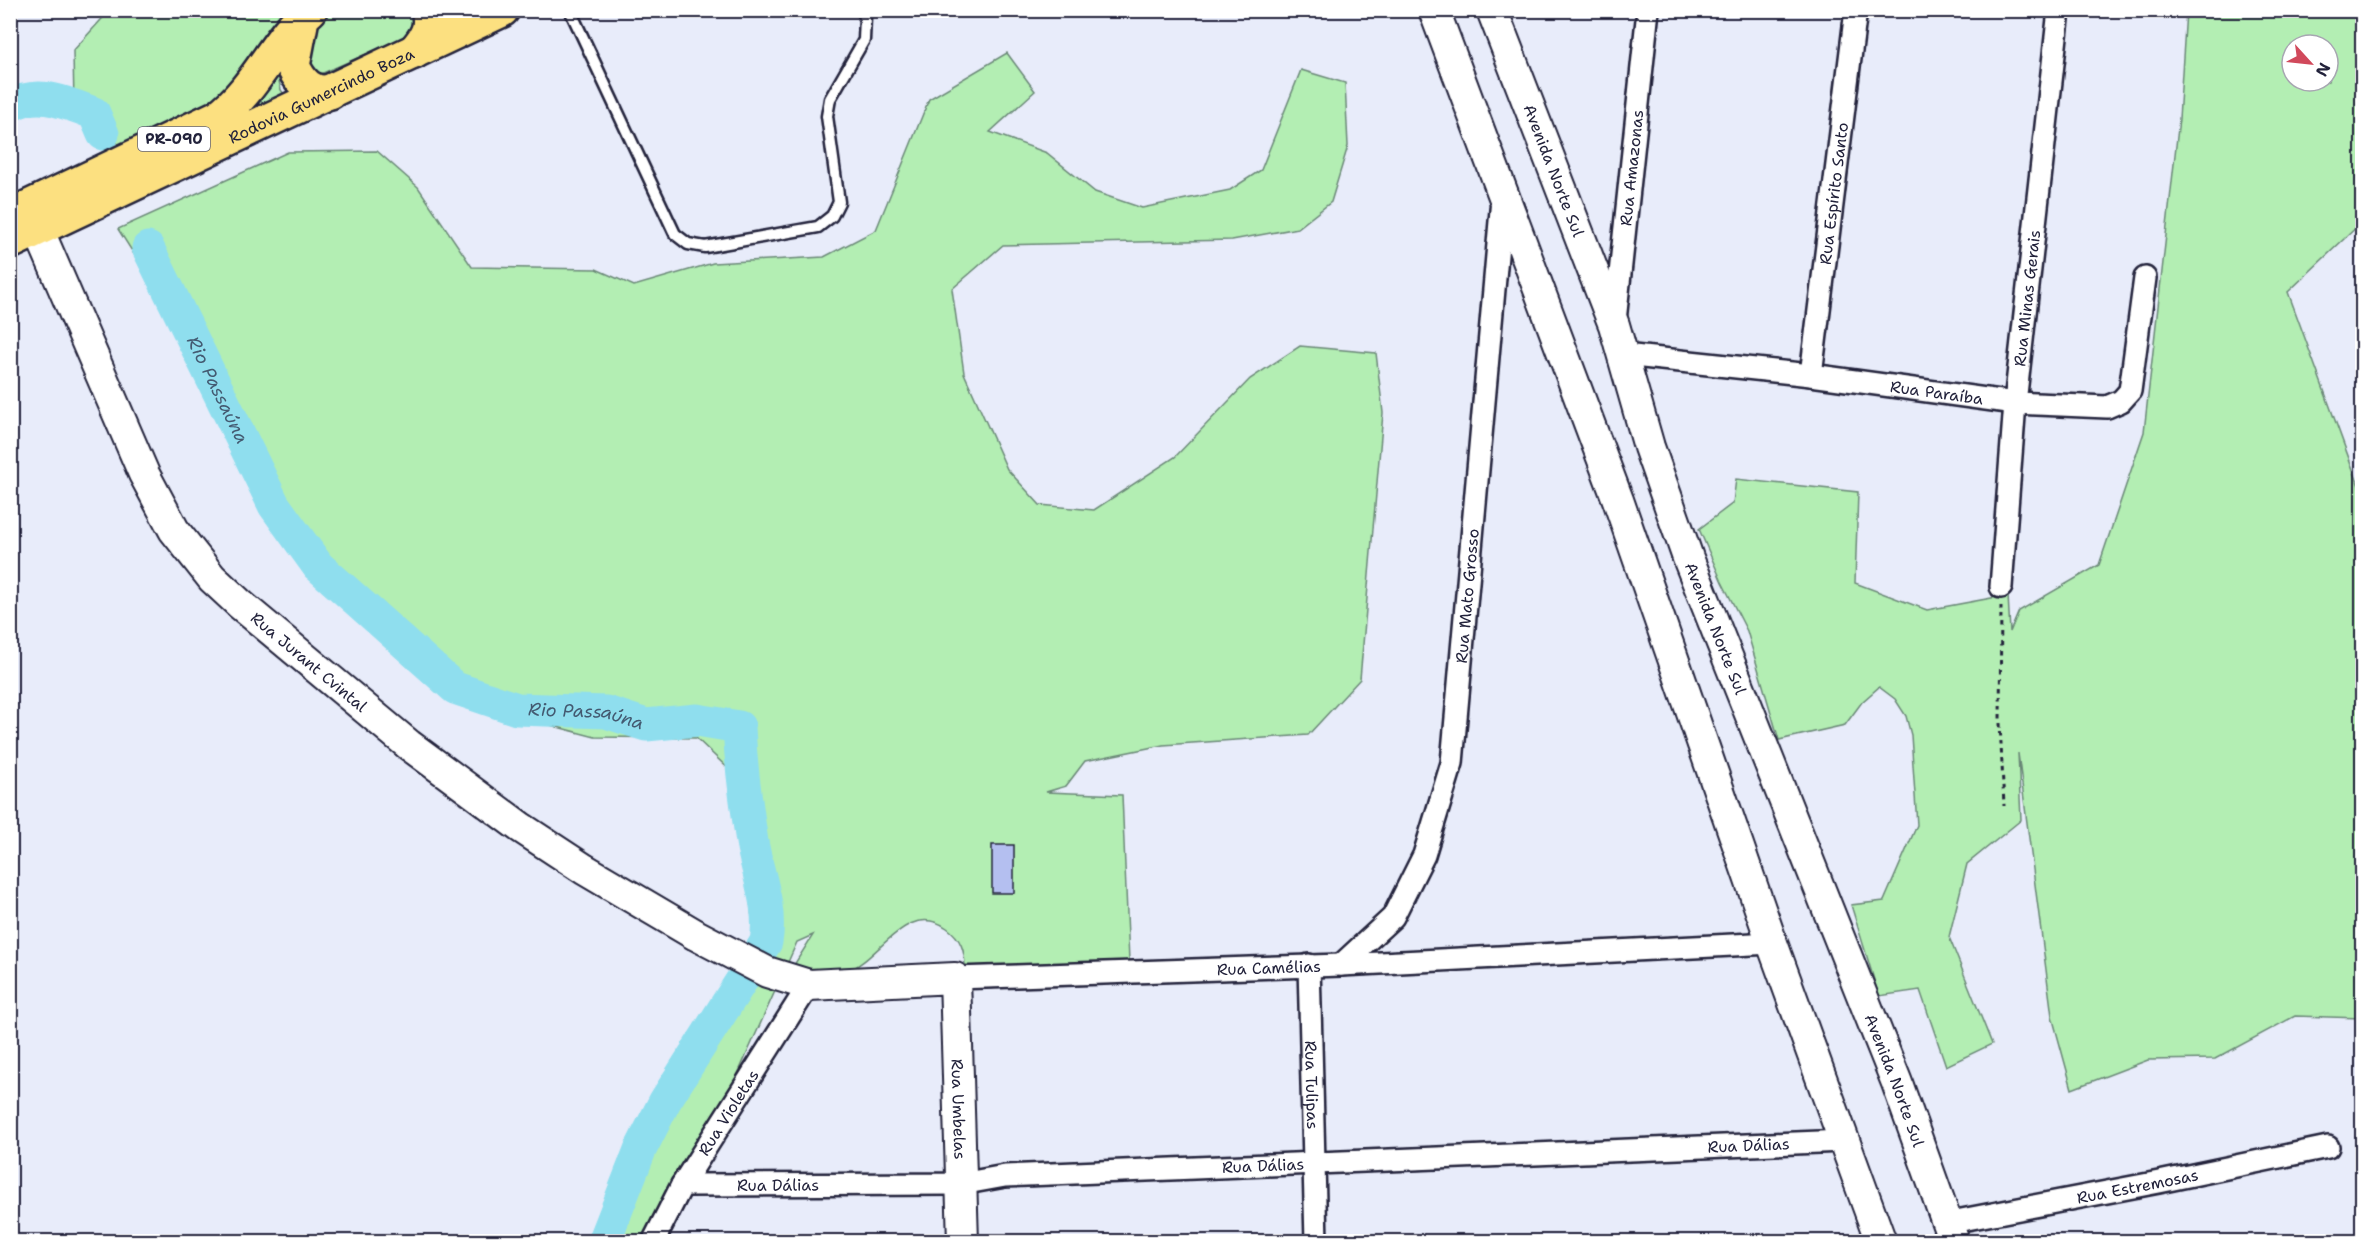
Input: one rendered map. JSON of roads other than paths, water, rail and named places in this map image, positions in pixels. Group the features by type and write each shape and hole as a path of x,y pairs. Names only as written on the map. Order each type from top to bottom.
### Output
{"main road":[{"path":"414,52 427,37 431,21 428,10"},
{"name":"Rodovia Gumercindo Boza","path":"20,229 330,92 502,10"},
{"path":"307,13 293,66 305,85 318,93 330,92"},
{"name":"Rodovia Gumercindo Boza","path":"20,229 218,117 234,105 307,13"}],"street":[{"path":"1434,10 1618,500 1772,943 1881,1242"},
{"name":"Avenida Norte Sul","path":"1492,10 1614,325 1649,447 1688,558 1897,1083 1950,1232"},
{"name":"Rua Amazonas","path":"1614,325 1648,10"},
{"name":"Rua Espírito Santo","path":"1811,375 1856,10"},
{"name":"Rua Minas Gerais","path":"2001,586 2015,403 2058,10"},
{"name":"Rua Mato Grosso","path":"1341,965 1393,917 1424,855 1452,763 1502,195"},
{"name":"Rua Jurant Cvintal","path":"20,229 153,493 174,530 212,578 280,640 463,786 520,827 613,886 767,972"},
{"name":"Rua Paraíba","path":"1624,354 1811,375 2015,403 2107,408 2121,401 2130,391 2145,278"},
{"path":"1587,418 1614,465 1627,468 1638,463 1649,447"},
{"path":"1618,500 1641,492 1652,496 1688,558"},
{"name":"Rua Camélias","path":"767,972 786,980 809,985 1341,965 1772,943"},
{"name":"Rua Tulipas","path":"1309,965 1312,1165 1316,1242"},
{"name":"Rua Umbelas","path":"955,978 963,1242"},
{"name":"Rua Violetas","path":"653,1242 682,1185 809,985"},
{"name":"Rua Dálias","path":"682,1185 961,1184 1005,1176 1844,1142"},
{"name":"Rua Estremosas","path":"1950,1232 2328,1147"}],"lane":[{"path":"570,10 675,234 688,244 705,248 818,227 832,216 839,202 827,116 830,99 864,40 865,17 862,10"}],"waterway":[{"name":"Rio Passaúna","path":"10,106 21,101 42,98 62,102 94,113 103,134"},
{"name":"Rio Passaúna","path":"148,248 274,505 318,566 455,688 517,709 606,712 646,725 697,720 739,727 750,828 766,904 766,942 665,1101 640,1150 604,1242"}]}
